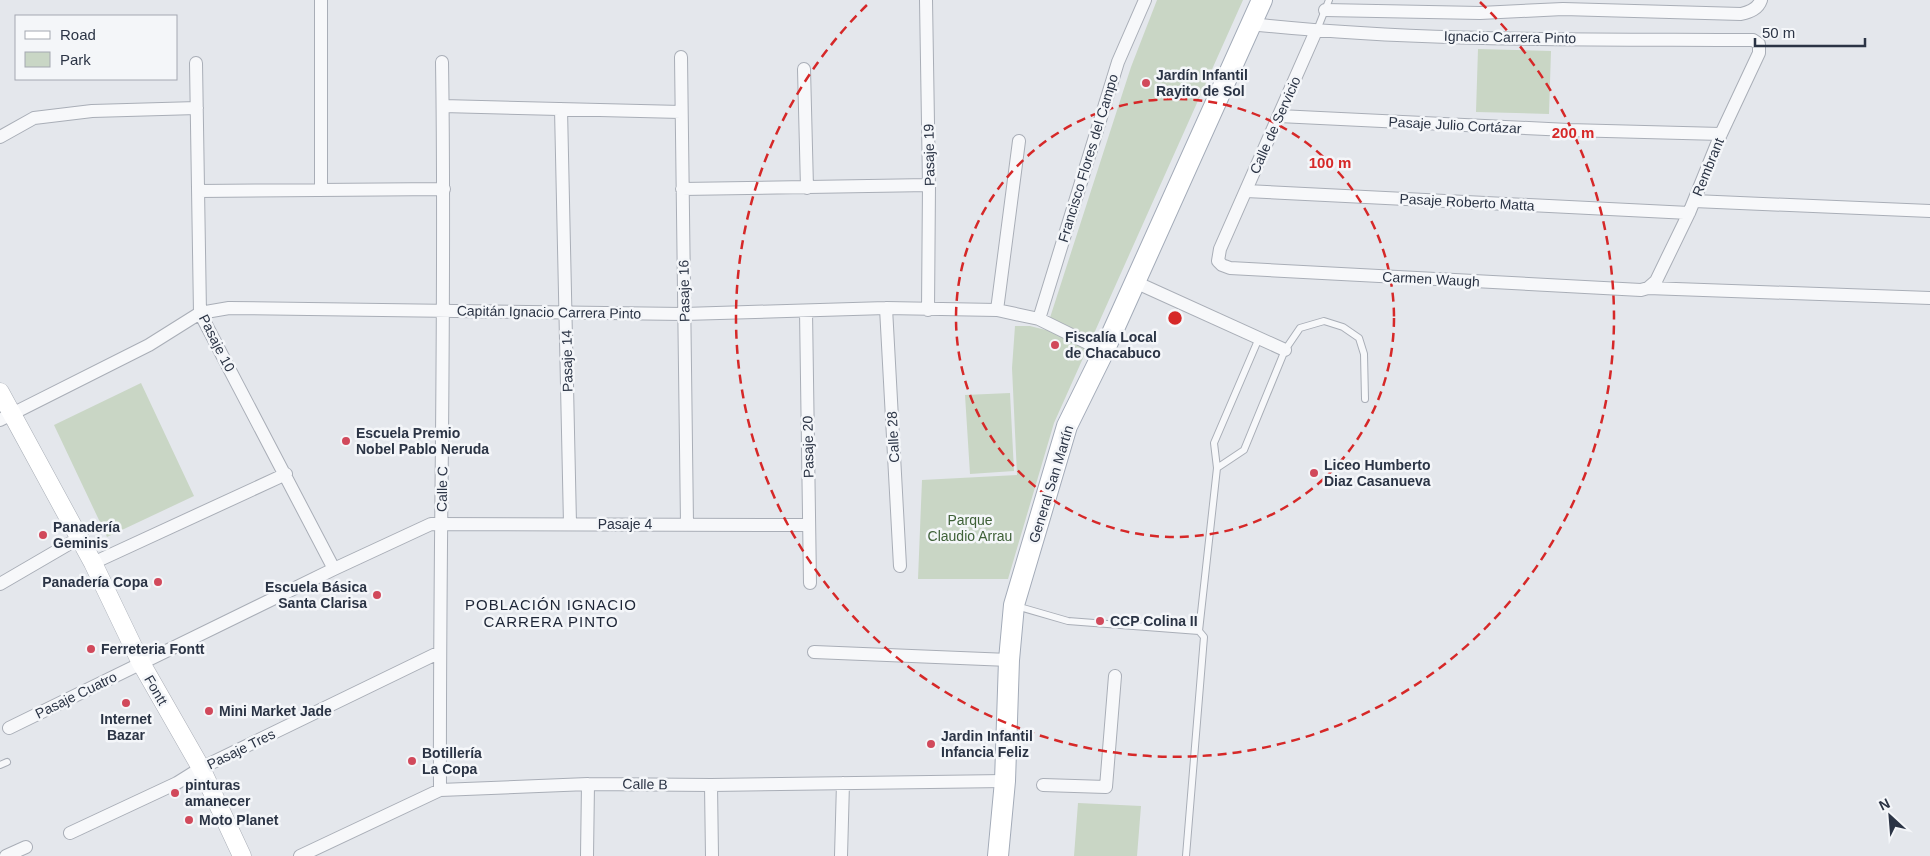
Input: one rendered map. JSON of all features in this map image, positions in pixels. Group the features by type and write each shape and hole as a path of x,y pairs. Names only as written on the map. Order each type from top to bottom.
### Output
{"main road":[{"name":"General San Martín","path":"998,856 1005,781 1009,660 1014,605 1067,426 1104,351 1262,0"},
{"name":"Fontt","path":"0,392 6,417 93,563 141,663 201,768 242,856"}],"street":[{"path":"321,0 321,190"},
{"name":"Pasaje 19","path":"926,0 929,185 928,310"},
{"name":"Francisco Flores del Campo","path":"1039,319 1118,62 1145,0"},
{"path":"1327,5 1480,14 1562,4 1741,14 1752,10 1759,5 1761,0"},
{"name":"Ignacio Carrera Pinto","path":"1251,24 1316,31 1470,38 1752,40 1759,44 1759,52"},
{"name":"Calle de Servicio","path":"1220,249 1316,31"},
{"name":"Rembrant","path":"1652,285 1689,213 1721,134 1759,52"},
{"name":"Pasaje 16","path":"681,57 687,524"},
{"name":"Calle C","path":"440,790 444,310 442,62"},
{"name":"Pasaje 10","path":"196,63 200,313 286,474 334,569"},
{"path":"804,69 807,188"},
{"path":"443,106 682,112"},
{"path":"0,137 34,118 92,111 197,108"},
{"name":"Pasaje 14","path":"561,109 570,524"},
{"name":"Pasaje Julio Cortázar","path":"1279,116 1568,130 1721,134"},
{"path":"997,310 1019,141"},
{"path":"682,189 929,185"},
{"path":"198,191 444,189"},
{"name":"Pasaje Roberto Matta","path":"1246,191 1689,213"},
{"path":"1694,201 1930,211"},
{"name":"Carmen Waugh","path":"1220,249 1218,261 1230,268 1641,290 1652,285"},
{"path":"1135,282 1285,350"},
{"path":"1652,285 1930,298"},
{"name":"Capitán Ignacio Carrera Pinto","path":"6,417 149,345 200,313 229,308 684,314 886,308 997,310 1039,319 1104,351"},
{"name":"Calle 28","path":"886,308 900,566"},
{"name":"Pasaje 20","path":"806,311 810,583"},
{"path":"93,563 286,474"},
{"name":"Pasaje 4","path":"442,523 809,525"},
{"name":"Pasaje Cuatro","path":"9,728 334,569 430,524 442,523"},
{"path":"0,584 79,538"},
{"name":"Pasaje Tres","path":"70,833 177,783 201,768 440,652"},
{"path":"814,652 1009,660"},
{"path":"1043,785 1106,787 1115,676"},
{"name":"Calle B","path":"300,856 440,790 588,784 711,785 1005,781"},
{"path":"587,856 588,784"},
{"path":"841,856 843,784"},
{"path":"711,785 712,856"},
{"path":"6,856 26,847"}],"lane":[{"name":"Calle de Servicio","path":"1316,31 1327,5"},
{"path":"1217,468 1244,450 1285,350 1300,328 1324,322 1343,328 1359,338 1364,354 1365,398"},
{"path":"1199,631 1217,468 1214,443 1259,338"},
{"path":"1014,605 1068,621 1199,631 1204,637 1186,856"},
{"path":"0,765 7,762"}],"green space":[{"name":"Parque Claudio Arrau","path":"1157,0 1243,0 1054,423 1008,579 918,579 922,480 1017,475 1012,368 1015,326 1030,326 1046,330 1131,67"},
{"path":"1478,49 1551,51 1549,114 1476,112"},
{"path":"141,383 194,496 107,537 54,425"},
{"path":"1010,393 1014,471 970,474 965,395"},
{"path":"1078,803 1141,806 1137,856 1074,856"}],"place":[{"name":"Jardín Infantil Rayito de Sol","path":"1146,83"},
{"name":"Fiscalía Local de Chacabuco","path":"1055,345"},
{"name":"Escuela Premio Nobel Pablo Neruda","path":"346,441"},
{"name":"Liceo Humberto Diaz Casanueva","path":"1314,473"},
{"name":"Panadería Geminis","path":"43,535"},
{"name":"Panadería Copa","path":"158,582"},
{"name":"Escuela Básica Santa Clarisa","path":"377,595"},
{"name":"CCP Colina II","path":"1100,621"},
{"name":"Ferreteria Fontt","path":"91,649"},
{"name":"Internet Bazar","path":"126,703"},
{"name":"Mini Market Jade","path":"209,711"},
{"name":"Jardin Infantil Infancia Feliz","path":"931,744"},
{"name":"Botillería La Copa","path":"412,761"},
{"name":"pinturas amanecer","path":"175,793"},
{"name":"Moto Planet","path":"189,820"}],"district":[{"name":"POBLACIÓN IGNACIO CARRERA PINTO","path":"551,614"}]}
